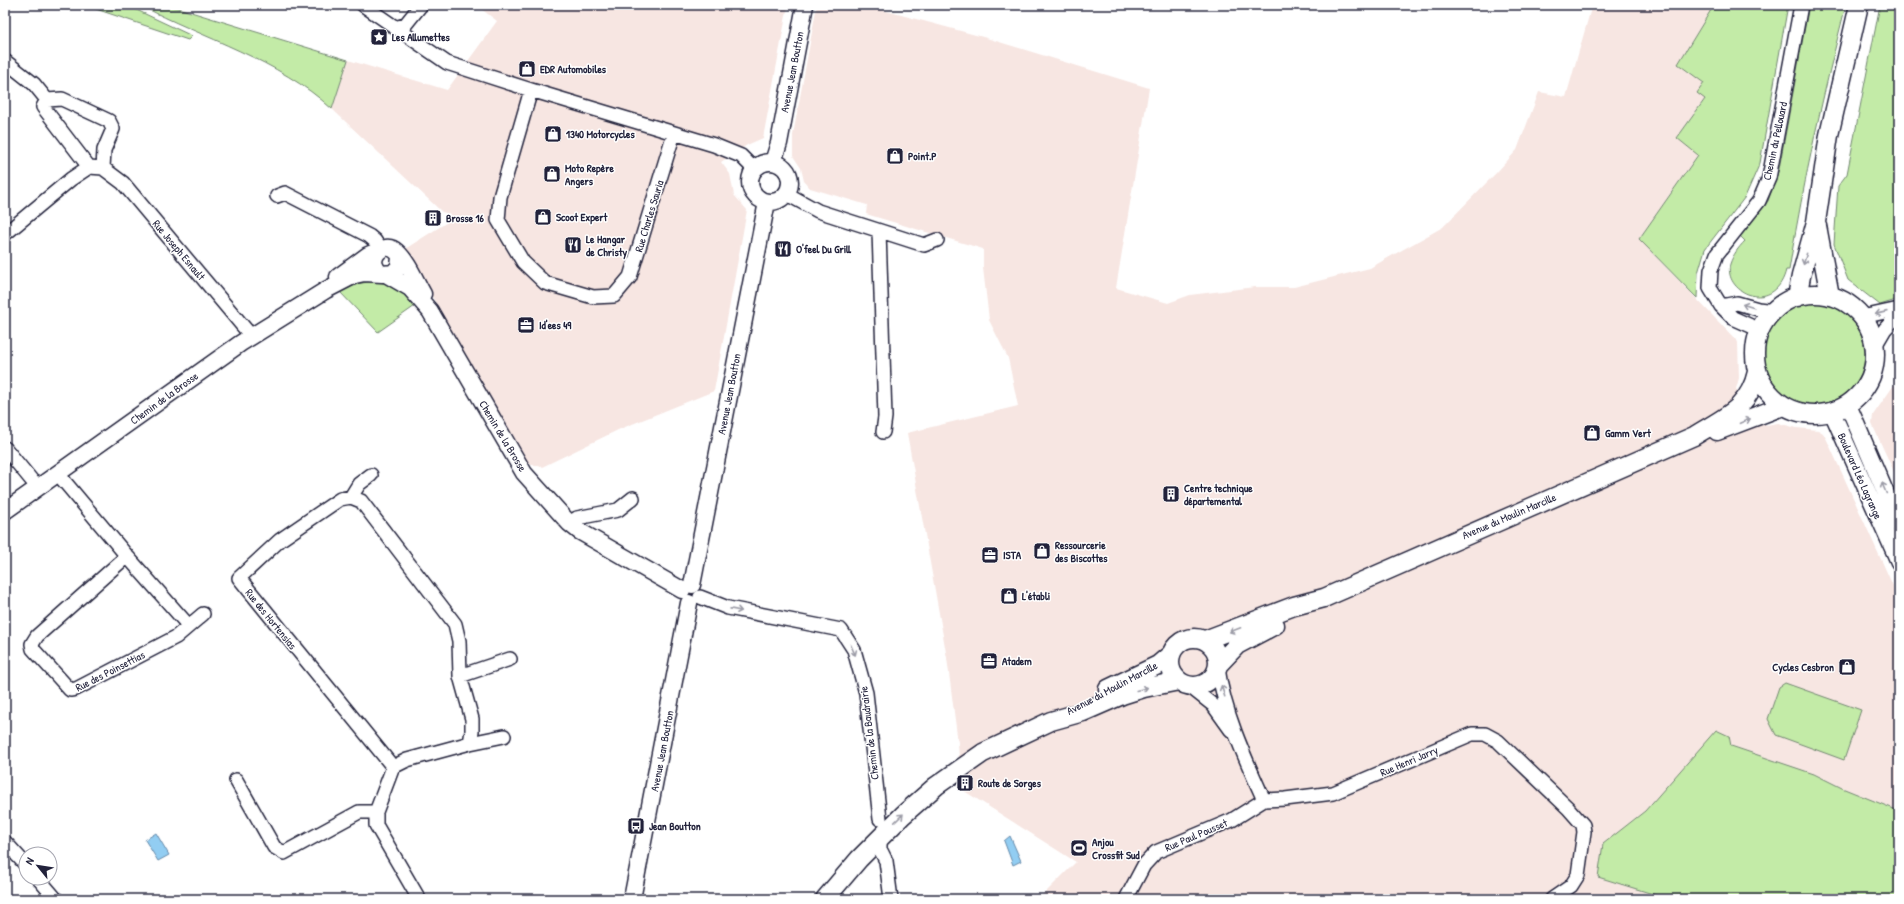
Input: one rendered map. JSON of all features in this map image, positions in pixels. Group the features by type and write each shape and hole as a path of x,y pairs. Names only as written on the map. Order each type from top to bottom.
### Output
{"main road":[{"path":"1797,297 1801,276 1816,222 1829,135 1859,5"},
{"path":"1816,222 1830,296"},
{"path":"1814,294 1830,296 1848,304 1862,317 1871,331 1875,346 1875,358 1871,377 1862,392 1848,405 1832,412 1815,415 1799,412 1783,406 1763,385 1757,372 1755,351 1760,330 1774,310 1785,302 1797,297 1814,294"},
{"name":"Avenue du Moulin Marcille","path":"1205,640 1294,606 1324,598 1694,436 1735,412 1752,388 1757,372"},
{"name":"Avenue du Moulin Marcille","path":"1694,436 1723,430 1783,406"},
{"name":"Avenue du Moulin Marcille","path":"1218,666 1237,645 1299,614 1324,598"},
{"path":"1194,638 1205,640 1216,650 1218,666 1213,678 1196,686 1184,683 1170,667 1171,654 1175,647 1185,639 1194,638"},
{"name":"Avenue du Moulin Marcille","path":"811,899 880,819 895,805 941,772 963,760 1051,721 1088,698 1158,665 1171,654"},
{"name":"Avenue du Moulin Marcille","path":"1051,721 1083,712 1134,691 1184,683"},
{"name":"Avenue du Moulin Marcille","path":"825,899 902,814 936,786 983,752"}],"street":[{"path":"363,5 446,63 714,145 740,156 754,169"},
{"path":"395,28 405,25 421,5"},
{"name":"Avenue Jean Boutton","path":"773,162 805,5"},
{"name":"Chemin du Pellouard","path":"1760,330 1733,318 1721,306 1710,288 1711,270 1717,254 1759,201 1769,178 1801,5"},
{"path":"5,61 34,84 47,100"},
{"name":"Rue Charles Sauria","path":"531,90 500,197 498,220 523,262 545,283 593,298 614,296 630,277 674,133"},
{"path":"5,234 71,179 89,167 103,168 104,150 113,129 109,121 62,99 47,100"},
{"path":"47,100 42,107 89,167"},
{"path":"773,162 782,166 788,174 790,184 787,194 778,201 767,202 757,198 751,189 750,179 754,169 763,163 773,162"},
{"name":"Rue Joseph Esnault","path":"103,168 123,184 252,336"},
{"path":"277,196 285,193 369,236 375,241 380,251 375,257 374,264 377,270 384,274 393,273 398,270 400,257"},
{"path":"787,194 818,211 878,231 924,245 937,240"},
{"name":"Avenue Jean Boutton","path":"632,899 767,202"},
{"path":"878,231 885,417 883,432"},
{"name":"Chemin de la Brosse","path":"326,290 343,273 368,254 385,248 393,249 400,257 424,294 430,311 524,473 578,531 691,594"},
{"name":"Chemin de la Brosse","path":"5,511 252,336 326,290 355,276 364,273 384,274 410,288 430,311"},
{"path":"1721,306 1737,303 1758,309 1774,310"},
{"path":"1862,317 1899,309"},
{"path":"1875,346 1885,329 1899,314"},
{"name":"Boulevard Léo Lagrange","path":"1848,405 1899,524"},
{"name":"Boulevard Léo Lagrange","path":"1832,412 1899,562"},
{"path":"5,448 38,488"},
{"path":"58,474 188,625"},
{"path":"371,475 359,484 351,497 361,501 454,624 459,641 460,676 472,719 470,743"},
{"name":"Rue des Hortensias","path":"351,497 340,499 280,540 239,578 393,767"},
{"path":"569,523 577,518 618,510 633,498"},
{"name":"Rue des Poinsettias","path":"128,556 36,636 32,644 33,649 70,690 76,689 176,636 203,614"},
{"name":"Chemin de la Baudrairie","path":"691,594 728,608 841,630 854,650 866,692 880,819"},
{"path":"460,676 510,658"},
{"path":"1218,666 1222,689 1238,742 1264,800"},
{"path":"1184,683 1213,705 1238,742"},
{"name":"Rue Henri Jarry","path":"1264,800 1333,793 1472,734 1485,734 1498,741 1568,808 1583,825 1584,832 1578,874 1571,886 1552,899"},
{"path":"419,899 376,825 376,812 393,767 407,760 470,743 504,736"},
{"path":"236,780 274,847 284,853 359,812 376,812"},
{"name":"Rue Paul Pousset","path":"1126,899 1144,865 1156,852 1232,820 1264,800"},
{"path":"880,837 880,849 886,861 891,899"},
{"path":"5,842 18,856"},
{"path":"45,886 56,899"}],"shaded area":[{"path":"476,5 717,5 722,8 725,5 788,5 763,138 747,145 721,162 730,174 734,195 747,210 714,391 620,429 542,467 527,463 405,249 449,221 450,214 442,212 332,109 348,60 447,90 497,21"},
{"path":"817,5 864,5 983,37 1149,88 1116,288 1168,303 1190,295 1255,287 1294,287 1370,268 1443,227 1497,172 1517,150 1539,92 1566,97 1592,5 1714,5 1678,64 1704,83 1705,99 1677,138 1698,155 1639,239 1738,342 1739,378 1736,389 1766,425 1778,423 1797,428 1818,430 1823,433 1827,440 1899,599 1899,811 1842,788 1814,774 1731,746 1716,731 1645,811 1603,844 1598,877 1656,895 1655,899 1039,899 1076,862 961,789 958,743 947,658 907,433 1018,406 1008,358 989,320 983,268 983,249 866,214 867,205 810,188 804,181 801,168 793,156 793,135"},
{"path":"1894,385 1899,386 1899,483 1872,424 1873,415"}],"green space":[{"path":"84,5 126,5 192,36 188,40"},
{"path":"140,5 168,5 348,60 332,109 288,76 264,63"},
{"path":"1714,5 1788,5 1760,163 1745,197 1705,249 1698,273 1697,298 1639,239 1698,155 1677,138 1705,99 1697,93 1704,83 1678,64"},
{"path":"1809,5 1846,5 1814,137 1789,270 1786,270 1780,284 1772,292 1762,296 1751,295 1742,291 1734,284 1730,275 1730,264 1736,252 1745,241 1740,236 1768,201 1779,169"},
{"path":"1880,5 1899,5 1899,299 1880,305 1848,280 1834,244 1838,186 1847,174"},
{"path":"374,281 392,286 402,292 415,306 378,332 340,292 356,284"},
{"path":"1814,303 1834,307 1850,318 1861,334 1865,354 1861,374 1850,390 1834,401 1814,405 1794,401 1778,390 1767,374 1763,354 1767,334 1778,318 1794,307"},
{"path":"1785,683 1861,710 1844,760 1776,735 1768,719 1779,687"},
{"path":"1716,730 1729,736 1731,746 1814,774 1842,788 1899,811 1899,899 1655,899 1656,895 1598,877 1603,844 1645,811"}],"water":[{"path":"156,833 169,855 158,861 145,840"},
{"path":"1010,836 1021,861 1013,865 1004,841"}],"place":[{"name":"Les Allumettes","path":"379,37"},
{"name":"EDR Automobiles","path":"527,69"},
{"name":"1340 Motorcycles","path":"553,134"},
{"name":"Point.P","path":"895,156"},
{"name":"Moto Repère Angers","path":"552,174"},
{"name":"Scoot Expert","path":"543,217"},
{"name":"Brosse 16","path":"433,218"},
{"name":"Le Hangar de Christy","path":"573,245"},
{"name":"O'feel Du Grill","path":"783,249"},
{"name":"Id'ees 49","path":"526,325"},
{"name":"Gamm Vert","path":"1592,433"},
{"name":"Centre technique départemental","path":"1171,494"},
{"name":"Ressourcerie des Biscottes","path":"1042,551"},
{"name":"ISTA","path":"990,555"},
{"name":"L'établi","path":"1009,596"},
{"name":"Atadem","path":"989,661"},
{"name":"Cycles Cesbron","path":"1847,667"},
{"name":"Route de Sorges","path":"965,783"},
{"name":"Jean Boutton","path":"636,826"},
{"name":"Anjou Crossfit Sud","path":"1079,848"}]}
